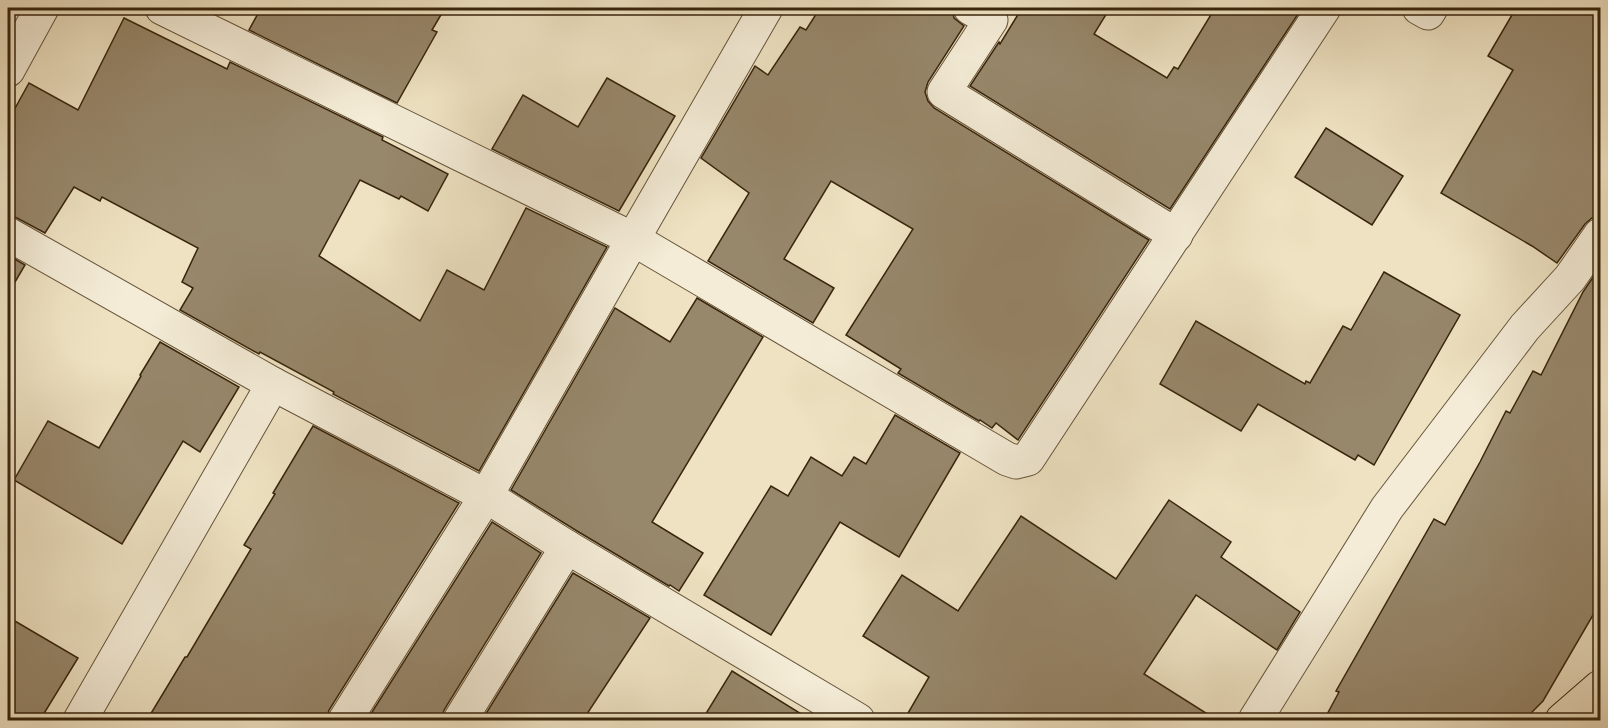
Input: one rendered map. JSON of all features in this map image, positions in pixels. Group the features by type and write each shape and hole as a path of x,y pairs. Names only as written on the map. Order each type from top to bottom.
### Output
{"highway":[{"path":"1562,720 1600,687"}],"street":[{"path":"8,70 42,8"},
{"path":"162,8 633,239 1007,459 1016,462 1028,459 1324,8"},
{"path":"345,720 486,496 766,8"},
{"path":"970,8 991,20 944,92 1176,235"},
{"path":"1419,8 1428,12 1431,8"},
{"path":"8,234 273,384 486,496 567,547 858,720"},
{"path":"1255,720 1388,508 1526,327 1570,278 1600,235"},
{"path":"80,720 273,384"},
{"path":"460,720 567,547"}],"building":[{"path":"261,8 445,8 432,30 437,32 397,103 249,30"},
{"path":"820,8 944,8 953,13 954,18 964,26 928,82 925,92 934,108 1149,240 1018,440 996,423 992,428 898,373 901,369 846,335 913,229 831,181 784,259 834,288 813,323 708,261 749,193 701,158 755,66 768,75 800,27 806,30"},
{"path":"1022,8 1110,8 1094,34 1167,78 1174,67 1178,69 1215,8 1302,8 1170,209 970,86"},
{"path":"1516,8 1600,8 1600,216 1592,218 1585,224 1557,263 1441,193 1513,70 1488,56"},
{"path":"124,18 227,69 230,62 383,137 382,140 448,174 428,211 401,196 399,199 360,180 319,256 420,321 447,270 484,290 526,208 607,247 479,471 180,310 193,288 182,282 198,248 102,197 100,201 74,187 45,233 8,215 8,121 29,83 78,110"},
{"path":"607,78 675,116 619,211 492,149 523,95 578,127"},
{"path":"1326,128 1403,176 1372,225 1295,177"},
{"path":"8,255 25,265 8,294"},
{"path":"1600,267 1600,603 1543,701 1524,720 1324,720 1339,692 1336,691 1434,519 1445,525 1506,411 1510,413 1533,371 1541,375 1583,292"},
{"path":"1384,272 1460,315 1374,465 1358,455 1355,460 1258,404 1241,431 1160,384 1196,321 1305,384 1306,381 1310,383 1343,326 1351,330"},
{"path":"697,298 763,337 652,522 703,553 679,591 511,490 615,308 670,342"},
{"path":"160,342 239,387 200,452 183,441 122,544 14,480 48,421 99,448"},
{"path":"895,415 960,453 899,557 840,522 771,635 704,595 771,486 788,496 811,457 842,476 854,457 866,464"},
{"path":"313,426 459,503 329,710 326,720 147,720 251,549 244,545"},
{"path":"1169,500 1231,542 1221,557 1300,612 1277,650 1196,595 1144,674 1217,720 904,720 929,677 863,636 902,575 958,611 1021,516 1116,579"},
{"path":"492,522 541,553 444,710 441,720 367,720"},
{"path":"573,573 650,618 583,720 482,720"},
{"path":"8,617 78,658 40,720 8,720"},
{"path":"732,671 811,720 702,720"}]}
